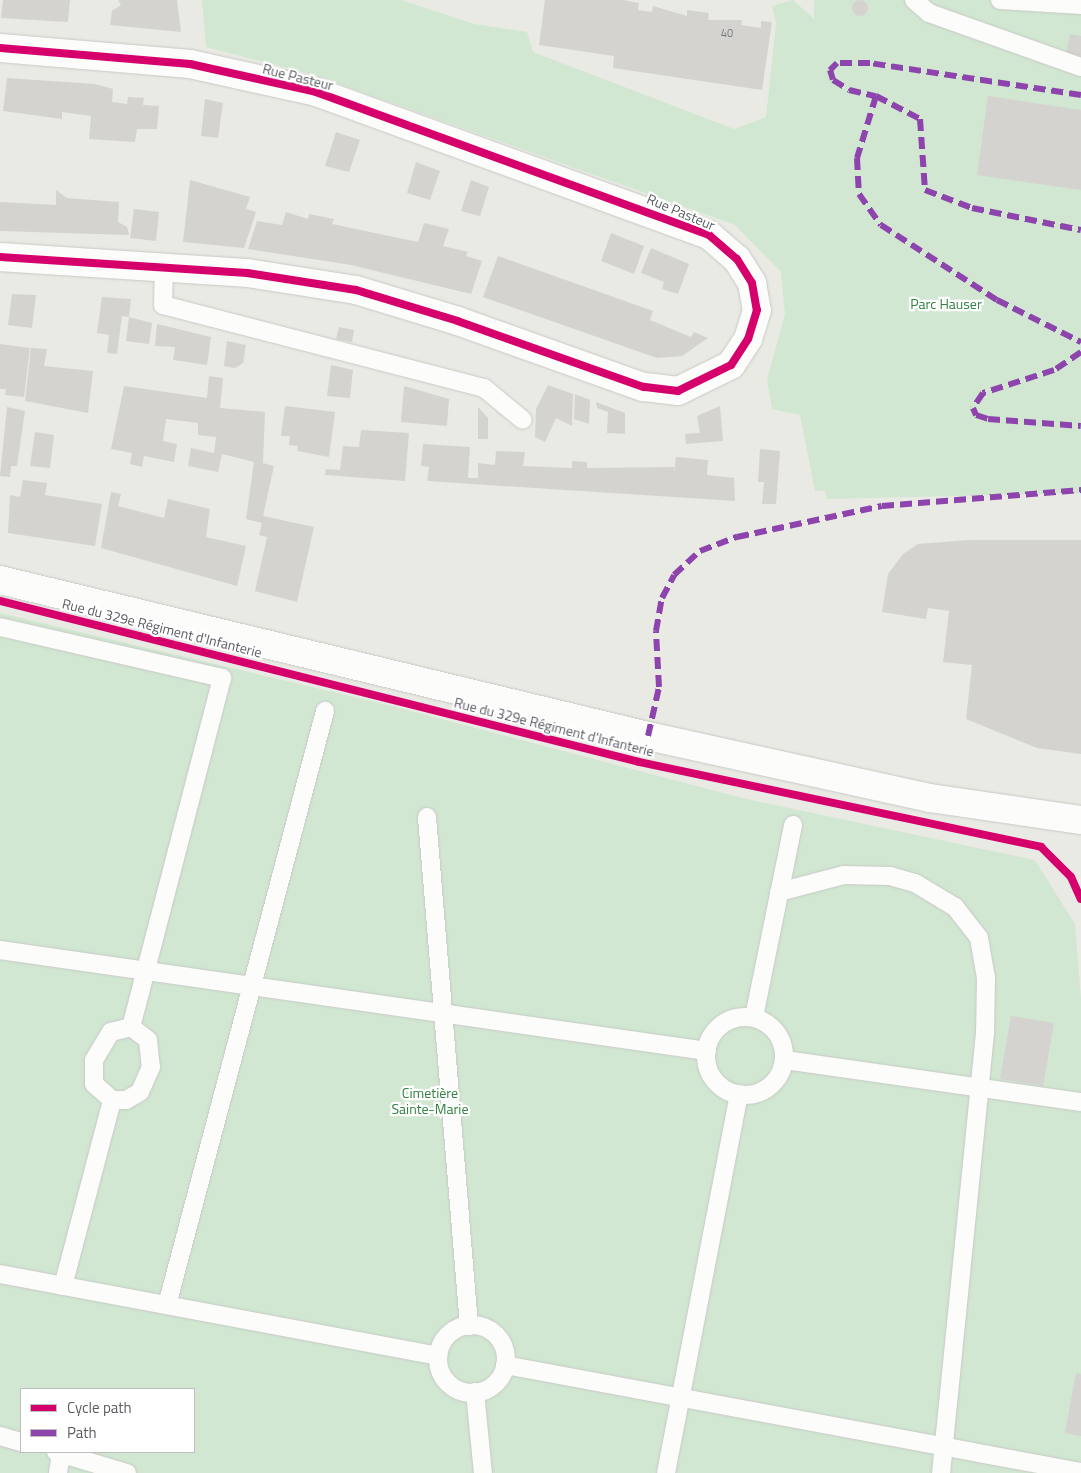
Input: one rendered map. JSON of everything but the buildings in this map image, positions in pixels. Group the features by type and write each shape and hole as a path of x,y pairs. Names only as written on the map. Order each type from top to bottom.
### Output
{"street":[{"name":"Rue Pasteur","path":"0,48 190,64 344,102 709,235 737,259 752,283 757,310 748,339 731,364 678,391 643,387 458,321 356,290 164,265 0,257"},
{"name":"Rue du 329e Régiment d'Infanterie","path":"0,580 648,736 930,798 1081,820"}],"lane":[{"path":"914,0 929,12 1081,68"},
{"path":"1000,0 1081,5"},
{"path":"164,265 164,305 484,388 524,420"},
{"path":"0,626 222,678 143,970 131,1027"},
{"path":"167,1305 325,711"},
{"path":"427,817 446,1013 469,1326"},
{"path":"754,1017 793,825"},
{"path":"779,892 844,875 890,876 935,893 969,920 983,957 987,1006 977,1087 941,1473"},
{"path":"0,950 707,1051"},
{"path":"754,1017 778,1033 785,1060 778,1077 765,1089 739,1094 716,1082 707,1051 720,1026 732,1019 754,1017"},
{"path":"131,1027 148,1040 151,1067 140,1092 126,1100 112,1100 94,1084 94,1060 111,1032 131,1027"},
{"path":"785,1060 1081,1102"},
{"path":"666,1473 739,1094"},
{"path":"63,1286 112,1100"},
{"path":"0,1274 438,1356"},
{"path":"469,1326 483,1328 499,1339 505,1365 495,1384 475,1392 448,1383 438,1356 448,1335 469,1326"},
{"path":"505,1365 1081,1472"},
{"path":"475,1392 483,1473"},
{"path":"0,1436 20,1442"},
{"path":"58,1473 58,1453 127,1473"}],"green space":[{"name":"Parc Hauser","path":"202,0 401,0 474,24 527,32 533,52 734,129 766,117 776,24 772,6 793,0 814,19 814,0 1081,0 1081,493 826,499 825,490 815,491 800,415 772,409 767,379 785,315 781,272 735,225 314,75 206,47"},
{"name":"Cimetière Sainte-Marie","path":"0,613 396,707 742,798 1035,860 1075,924 1081,999 1081,1473 0,1473"}],"marked path":[{"path":"1081,95 870,63 837,63 830,70 833,80 849,90 876,96 920,119 925,190 972,208 1081,230"},
{"path":"876,96 857,158 859,194 881,225 997,300 1081,342"},
{"path":"1081,352 1054,370 983,393 973,408 976,415 988,419 1081,426"},
{"path":"648,736 659,687 656,631 662,598 674,575 700,551 737,537 882,506 1081,490"}],"cycle path":[{"path":"0,48 190,64 316,92 709,235 737,259 752,283 757,310 748,339 731,365 678,391 643,387 458,321 356,290 247,273 0,257"},
{"path":"0,601 639,762 1041,847 1071,877 1081,899"}]}
